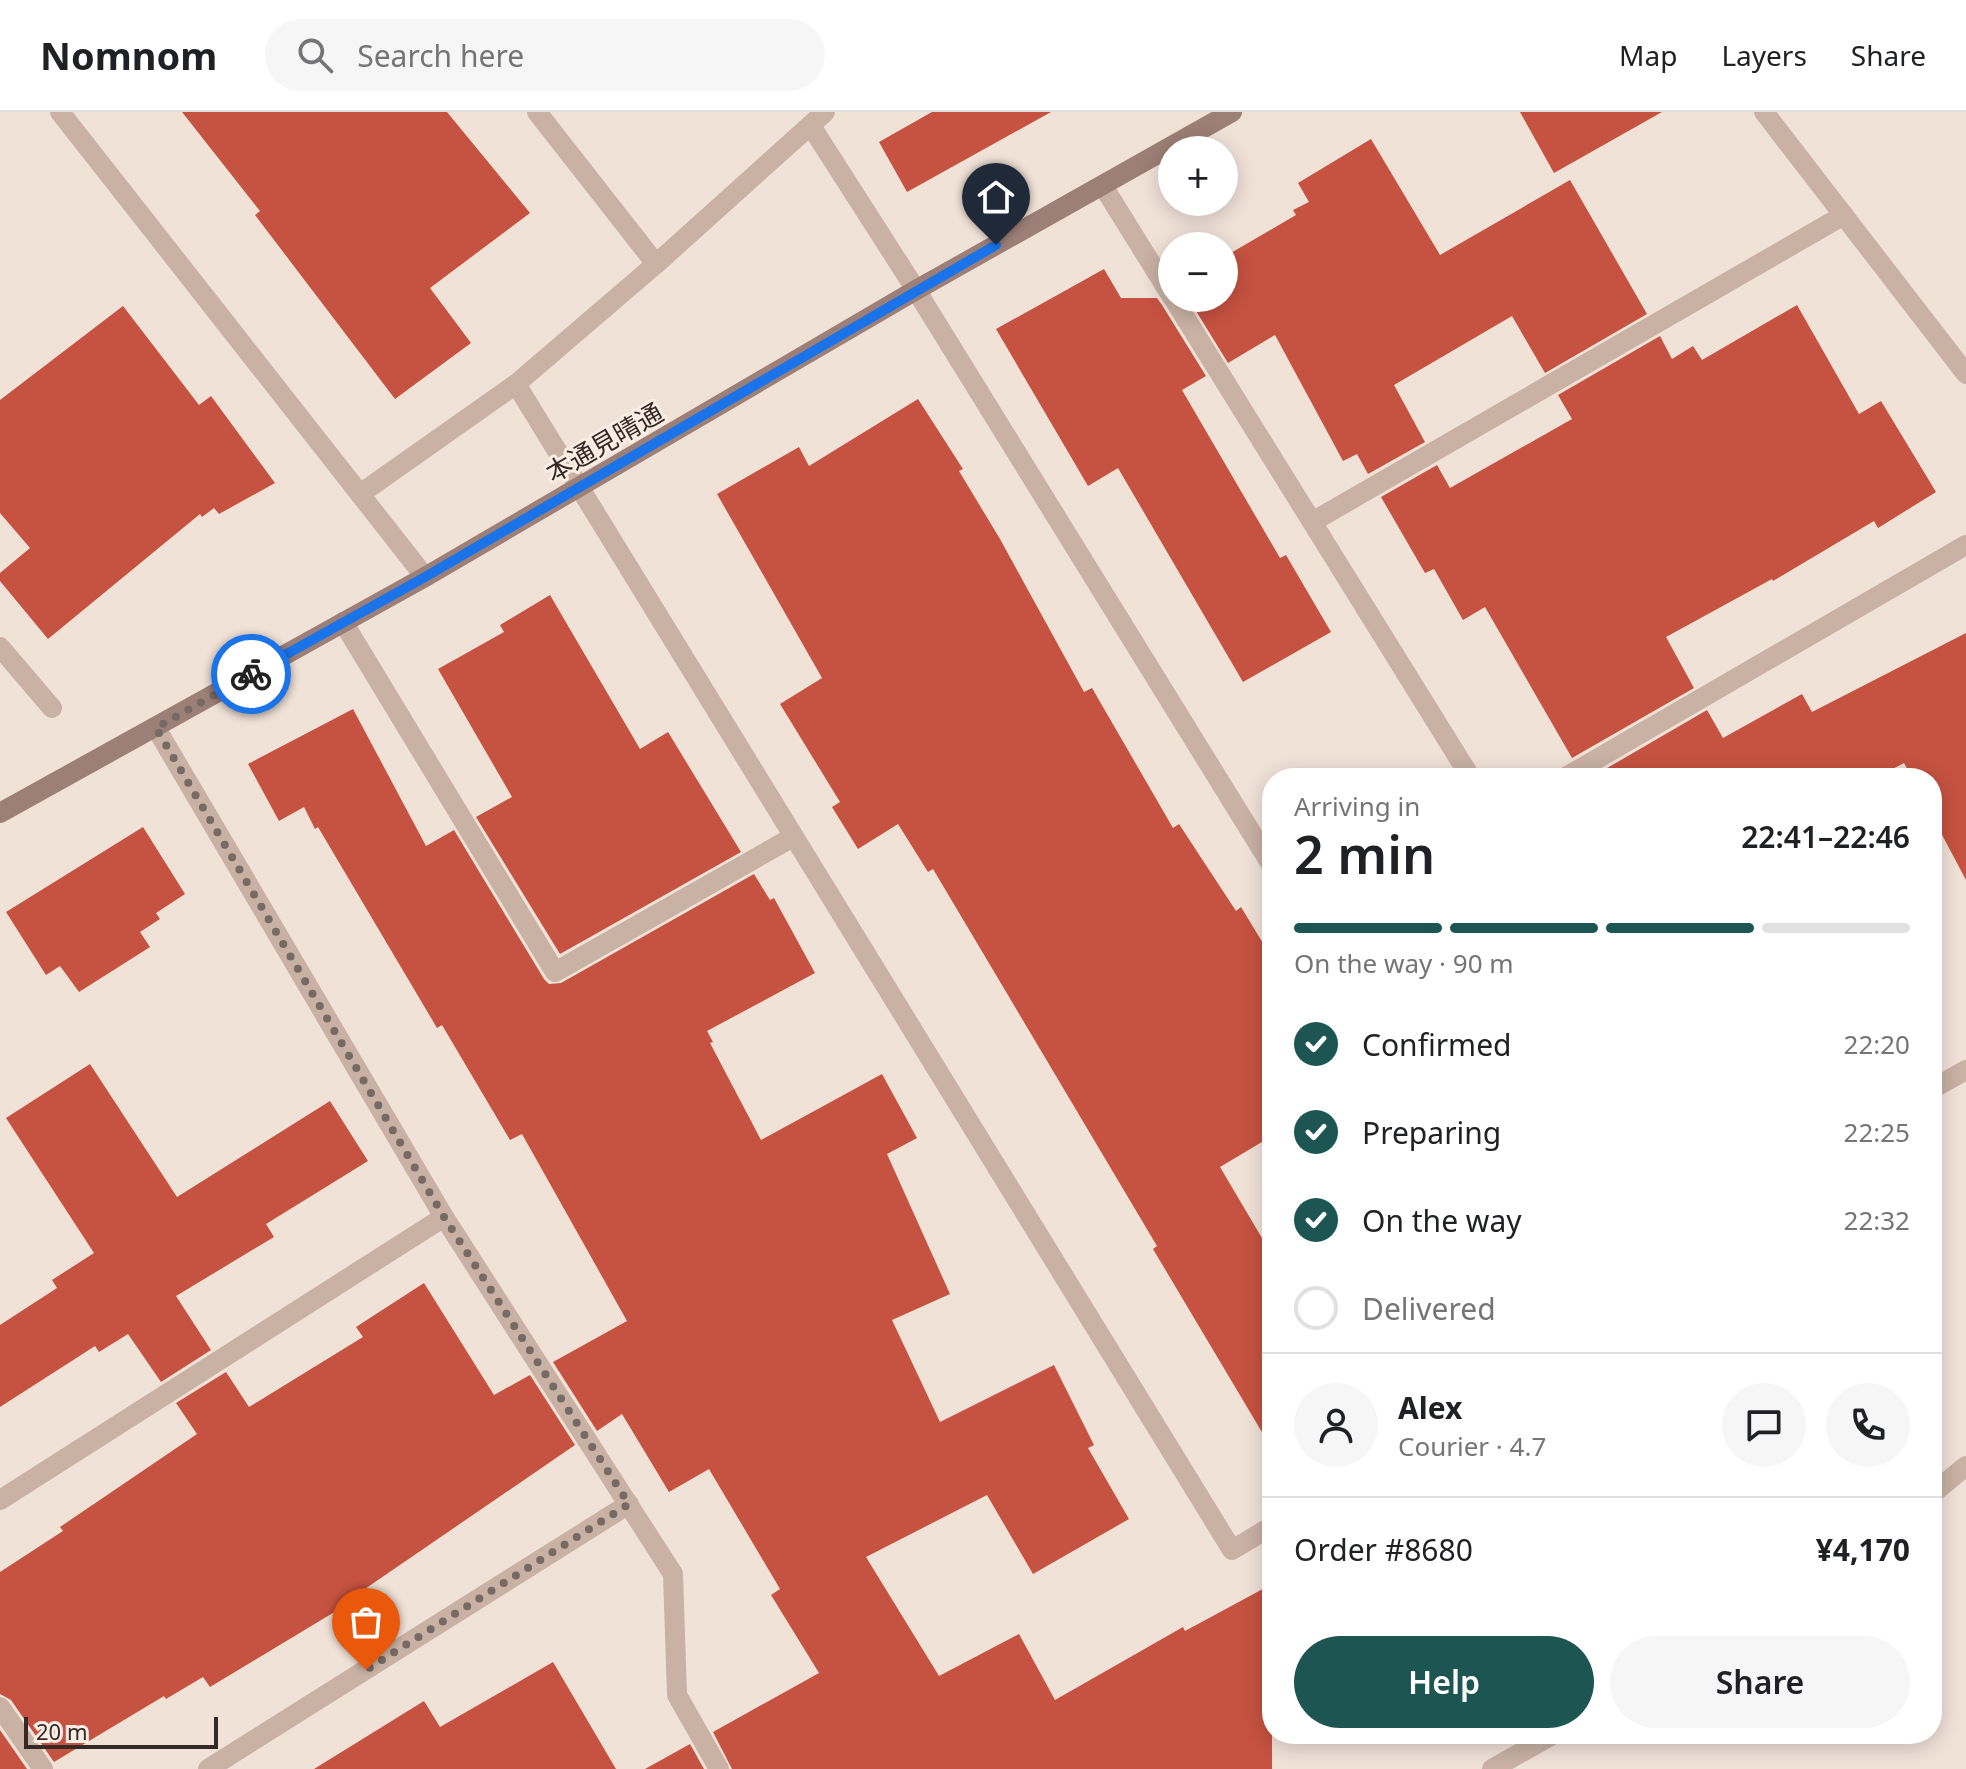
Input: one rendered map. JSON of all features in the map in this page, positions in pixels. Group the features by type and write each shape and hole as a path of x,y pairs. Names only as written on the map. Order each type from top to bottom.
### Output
{"street":[{"path":"60,112 425,577"},
{"path":"537,112 656,264"},
{"name":"本通見晴通","path":"0,813 425,577 916,290 1232,112"},
{"path":"1764,112 1966,374"},
{"path":"360,494 516,384 818,119 916,290 1262,850"},
{"path":"1103,186 1158,275"},
{"path":"1312,522 1844,215"},
{"path":"1181,312 1465,768"},
{"path":"516,384 1232,1550 1262,1532"},
{"path":"1581,768 1966,545"},
{"path":"343,622 555,972 793,837"},
{"path":"0,647 52,708"},
{"path":"156,728 444,1217 673,1574 677,1695 719,1769"},
{"path":"1942,1083 1966,1070"},
{"path":"0,1500 444,1217"},
{"path":"1942,1486 1966,1466"},
{"path":"208,1769 629,1504"},
{"path":"0,1707 43,1769"},
{"path":"1492,1769 1536,1744"}],"building":[{"path":"182,112 447,112 530,213 430,288 471,343 395,399 255,215 260,211"},
{"path":"932,112 1051,112 907,192 879,142"},
{"path":"1520,112 1662,112 1554,173"},
{"path":"1371,139 1440,255 1570,180 1647,314 1545,373 1512,316 1394,385 1425,442 1368,474 1357,454 1343,461 1275,335 1228,363 1197,312 1238,312 1238,249 1296,215 1293,210 1309,202 1298,183"},
{"path":"1104,269 1121,298 1157,298 1158,312 1166,312 1206,376 1182,390 1280,558 1286,555 1331,632 1243,682 1118,468 1088,486 996,329"},
{"path":"1797,305 1859,414 1881,401 1936,492 1878,528 1874,521 1773,581 1666,637 1694,688 1572,758 1485,607 1463,620 1434,569 1425,573 1381,497 1437,465 1450,488 1572,419 1558,395 1660,336 1672,359 1693,346 1702,360"},
{"path":"123,306 199,405 211,396 275,483 219,514 214,508 202,517 200,514 48,639 0,581 0,573 30,548 0,513 0,400"},
{"path":"918,399 963,469 959,471 1084,692 1092,688 1173,828 1179,824 1236,911 1241,907 1262,942 1262,1142 1220,1167 1262,1238 1262,1432 1153,1249 1157,1246 933,869 928,872 898,824 858,849 832,807 840,802 780,704 822,678 717,494 799,447 809,466"},
{"path":"550,595 640,749 668,732 741,852 560,954 476,817 512,797 438,669 504,632 500,625"},
{"path":"1966,633 1966,880 1942,835 1942,768 1907,768 1904,763 1894,768 1607,768 1707,710 1723,738 1802,694 1812,712"},
{"path":"353,709 426,846 454,830 549,984 561,983 754,874 770,900 774,898 815,973 707,1031 713,1042 710,1043 761,1140 882,1074 917,1138 887,1154 950,1294 892,1320 940,1422 1054,1365 1094,1445 1088,1448 1129,1519 1033,1574 987,1495 866,1557 939,1676 1019,1634 1055,1700 1183,1627 1185,1631 1262,1589 1262,1744 1272,1744 1272,1769 732,1769 713,1732 819,1673 771,1595 780,1589 709,1469 669,1492 622,1414 597,1431 553,1362 627,1321 522,1134 510,1140 442,1025 437,1028 318,827 315,829 304,807 279,821 248,764"},
{"path":"143,827 185,894 156,913 160,919 140,932 150,947 79,992 60,966 46,975 6,912"},
{"path":"90,1064 177,1197 330,1101 368,1161 266,1224 274,1237 176,1296 211,1350 161,1382 128,1334 99,1352 95,1346 0,1407 0,1325 57,1288 52,1280 94,1253 6,1118"},
{"path":"424,1283 494,1395 530,1375 575,1445 359,1593 361,1596 210,1687 203,1677 166,1699 164,1696 54,1762 11,1700 0,1694 0,1572 63,1531 60,1527 197,1434 176,1403 226,1372 249,1407 363,1337 356,1327"},
{"path":"553,1662 616,1769 314,1769 424,1701 440,1727"},
{"path":"0,1730 27,1769 0,1769"},
{"path":"690,1744 704,1769 645,1769"}],"way so far":[{"path":"251,674 156,728 444,1217 629,1504 366,1670"}],"route":[{"path":"251,674 425,577 996,245"}]}
